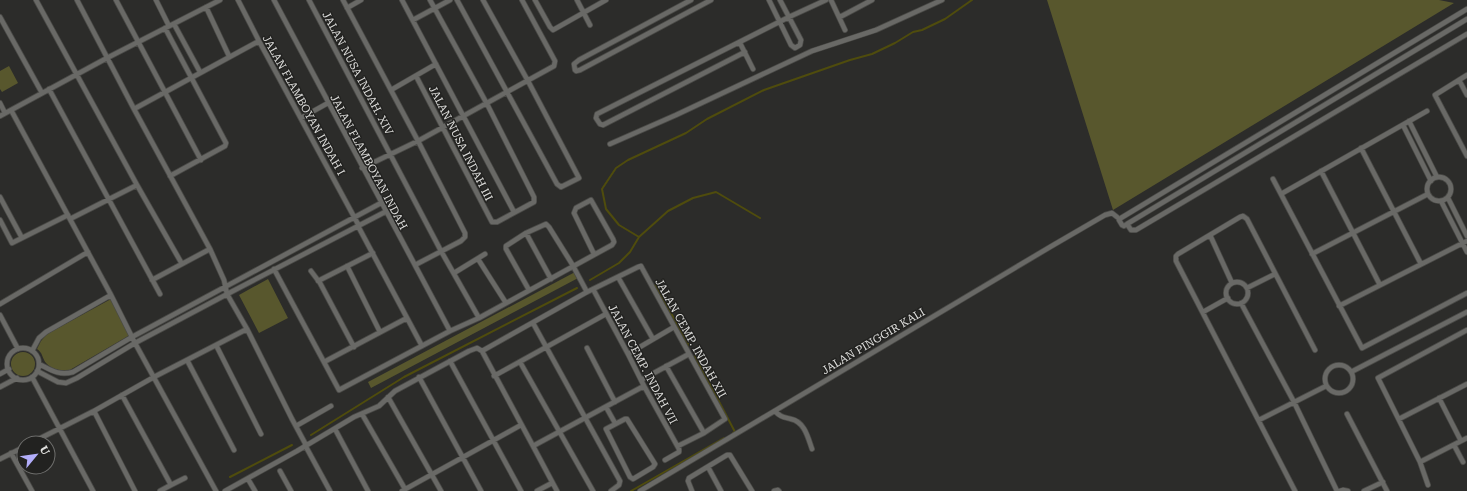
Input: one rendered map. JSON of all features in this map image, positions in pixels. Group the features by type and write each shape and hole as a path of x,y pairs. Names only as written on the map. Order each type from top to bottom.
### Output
{"street":[{"path":"36,0 76,75 182,264"},
{"path":"77,0 210,249 226,286 227,294 247,329 330,491"},
{"path":"116,0 201,160"},
{"path":"156,0 169,26 191,78 226,143 225,146 170,176"},
{"path":"0,116 107,58 220,0"},
{"name":"JALAN FLAMBOYAN INDAH I","path":"238,0 258,41 355,218 422,346"},
{"name":"JALAN FLAMBOYAN INDAH","path":"274,0 385,212 450,331"},
{"name":"JALAN NUSA INDAH. XIV","path":"309,0 479,318"},
{"path":"343,0 465,233 464,239 415,265"},
{"path":"347,8 361,0"},
{"path":"402,0 514,212 534,202 534,197 487,104 430,0"},
{"path":"413,20 450,0"},
{"path":"457,0 557,184 560,187 564,186 579,178 484,0"},
{"path":"362,168 443,128 553,67 555,63 522,0"},
{"path":"535,0 552,30 606,0"},
{"path":"577,0 590,25"},
{"path":"691,0 579,60 574,64 576,72 710,0"},
{"path":"769,0 791,45 795,48 798,47 801,40 780,1 772,6"},
{"path":"745,52 603,125 600,124 596,118 597,114 789,17 826,0"},
{"path":"831,0 845,30"},
{"path":"840,17 872,0"},
{"path":"610,144 676,115 812,51 876,30 942,0"},
{"path":"206,7 229,56"},
{"path":"1467,9 1119,220 1122,226 1128,224 1467,20"},
{"path":"0,18 42,93"},
{"path":"169,26 200,72"},
{"path":"1128,224 1131,230 1136,230 1467,34"},
{"path":"134,109 258,41"},
{"path":"740,43 753,69"},
{"path":"391,90 436,64"},
{"path":"1467,75 1435,95 1467,156"},
{"name":"JALAN NUSA INDAH III","path":"416,76 490,220 494,223 514,212"},
{"path":"1354,77 1358,85"},
{"path":"1459,80 1467,95"},
{"path":"49,89 160,294"},
{"path":"0,103 5,113"},
{"path":"301,118 328,103"},
{"path":"11,110 111,295 135,343 216,491"},
{"path":"1281,194 1427,111"},
{"path":"1409,121 1437,177"},
{"path":"1402,125 1431,180"},
{"path":"1361,148 1421,264"},
{"path":"1321,171 1380,285"},
{"path":"1437,177 1443,177 1449,181 1452,186 1451,193 1448,198 1441,201 1436,201 1428,194 1428,185 1431,180 1437,177"},
{"path":"1273,179 1360,347 1364,348 1467,293"},
{"path":"0,220 12,243 137,185"},
{"path":"1312,254 1428,194"},
{"path":"0,197 22,238"},
{"path":"1448,198 1467,236"},
{"path":"274,269 339,390 450,331 479,318 612,245 614,242 591,200 576,208 574,211 579,226 594,254"},
{"path":"1441,201 1465,242 1467,252"},
{"path":"39,364 64,374 73,372 132,337 381,203"},
{"path":"37,371 58,382 66,383 77,378 135,343 385,212"},
{"name":"JALAN PINGGIR KALI","path":"640,491 954,303 1105,215 1112,213 1117,217"},
{"path":"1295,491 1176,261 1176,256 1243,216 1247,219 1315,350"},
{"path":"529,290 506,249 507,245 526,233 546,224 550,227 585,286 587,292"},
{"path":"526,233 551,279"},
{"path":"1210,235 1232,283"},
{"path":"1339,306 1465,242"},
{"path":"152,280 210,249"},
{"path":"0,304 88,252"},
{"path":"318,281 372,253"},
{"path":"454,272 485,254"},
{"path":"478,259 506,303"},
{"path":"347,266 380,332"},
{"name":"JALAN CEMP. INDAH XII","path":"482,352 587,292 641,266 725,419 704,433 678,446"},
{"path":"311,271 354,347"},
{"path":"1246,288 1275,274"},
{"path":"618,277 653,339"},
{"path":"1238,282 1243,284 1246,288 1248,293 1246,298 1241,303 1231,302 1228,298 1226,292 1232,283 1238,282"},
{"name":"JALAN CEMP. INDAH VII","path":"593,290 678,446"},
{"path":"32,351 39,338 46,332 111,295"},
{"path":"1203,312 1228,298"},
{"path":"1241,303 1294,402 1339,491 1348,491"},
{"path":"1351,372 1467,312"},
{"path":"494,376 606,314"},
{"path":"0,315 18,349"},
{"path":"324,362 407,318"},
{"path":"533,323 620,481 620,485 610,491"},
{"path":"628,354 674,327"},
{"path":"48,435 154,377 247,329"},
{"path":"1428,485 1420,462 1400,419 1378,378 1467,330"},
{"path":"216,345 261,434"},
{"path":"25,348 32,351 37,356 39,364 37,371 32,377 25,379 17,378 13,376 9,369 7,363 9,356 18,349 25,348"},
{"path":"225,491 306,444 379,406 395,391 419,377 477,348 482,352 557,491"},
{"path":"587,348 615,402"},
{"path":"641,380 689,354"},
{"path":"187,360 234,450"},
{"path":"450,361 521,491"},
{"path":"520,362 593,491"},
{"path":"1339,364 1346,367 1351,372 1353,379 1351,386 1346,392 1338,393 1331,391 1326,386 1324,378 1326,371 1332,366 1339,364"},
{"path":"666,366 704,433"},
{"path":"0,374 9,369"},
{"path":"32,377 93,491"},
{"path":"419,377 481,491"},
{"path":"0,387 17,378"},
{"path":"1400,419 1467,384"},
{"path":"533,446 644,386"},
{"path":"1259,420 1326,386"},
{"path":"122,395 171,486"},
{"path":"388,397 441,491"},
{"path":"1439,398 1461,441"},
{"path":"296,426 331,406"},
{"path":"606,407 615,423"},
{"path":"94,411 135,491"},
{"path":"775,411 782,417 796,420 804,428 812,449"},
{"path":"362,414 403,490 521,425"},
{"path":"1347,414 1387,491"},
{"path":"627,419 654,463 654,466 632,479 606,429 615,423 627,419"},
{"path":"334,429 368,491"},
{"path":"1420,462 1467,438"},
{"path":"1454,445 1462,462"},
{"path":"665,460 679,452 680,450 678,446"},
{"path":"0,459 16,450"},
{"path":"11,453 32,491"},
{"path":"692,491 688,478 727,455 730,455 752,491"},
{"path":"708,467 721,491"},
{"path":"280,471 291,491"},
{"path":"160,491 185,478"},
{"path":"248,479 255,491"},
{"path":"1364,491 1383,482"},
{"path":"537,491 552,483"},
{"path":"774,491 779,491"}],"shaded area":[{"path":"1047,0 1439,0 1454,3 1113,210"},
{"path":"9,66 18,83 2,92 0,89 0,71"},
{"path":"577,271 580,277 371,388 368,382"},
{"path":"268,279 288,318 259,333 239,295"},
{"path":"111,299 130,335 68,371 62,371 50,367 37,349 47,334"},
{"path":"23,352 28,353 34,359 34,369 28,375 23,376 18,375 12,369 11,364 12,359 18,353"}],"waterway":[{"path":"639,237 619,225 606,209 602,189 616,168 628,160 686,133 707,119 764,90 850,60 872,54 913,32 922,30 945,19 972,0"},
{"path":"590,280 619,263 630,252 639,237 668,211 693,198 716,192 760,218"},
{"path":"655,285 689,345"},
{"path":"311,435 404,377 577,288"},
{"path":"695,356 735,432 733,433"},
{"path":"631,491 724,438"},
{"path":"230,477 292,445"}]}
